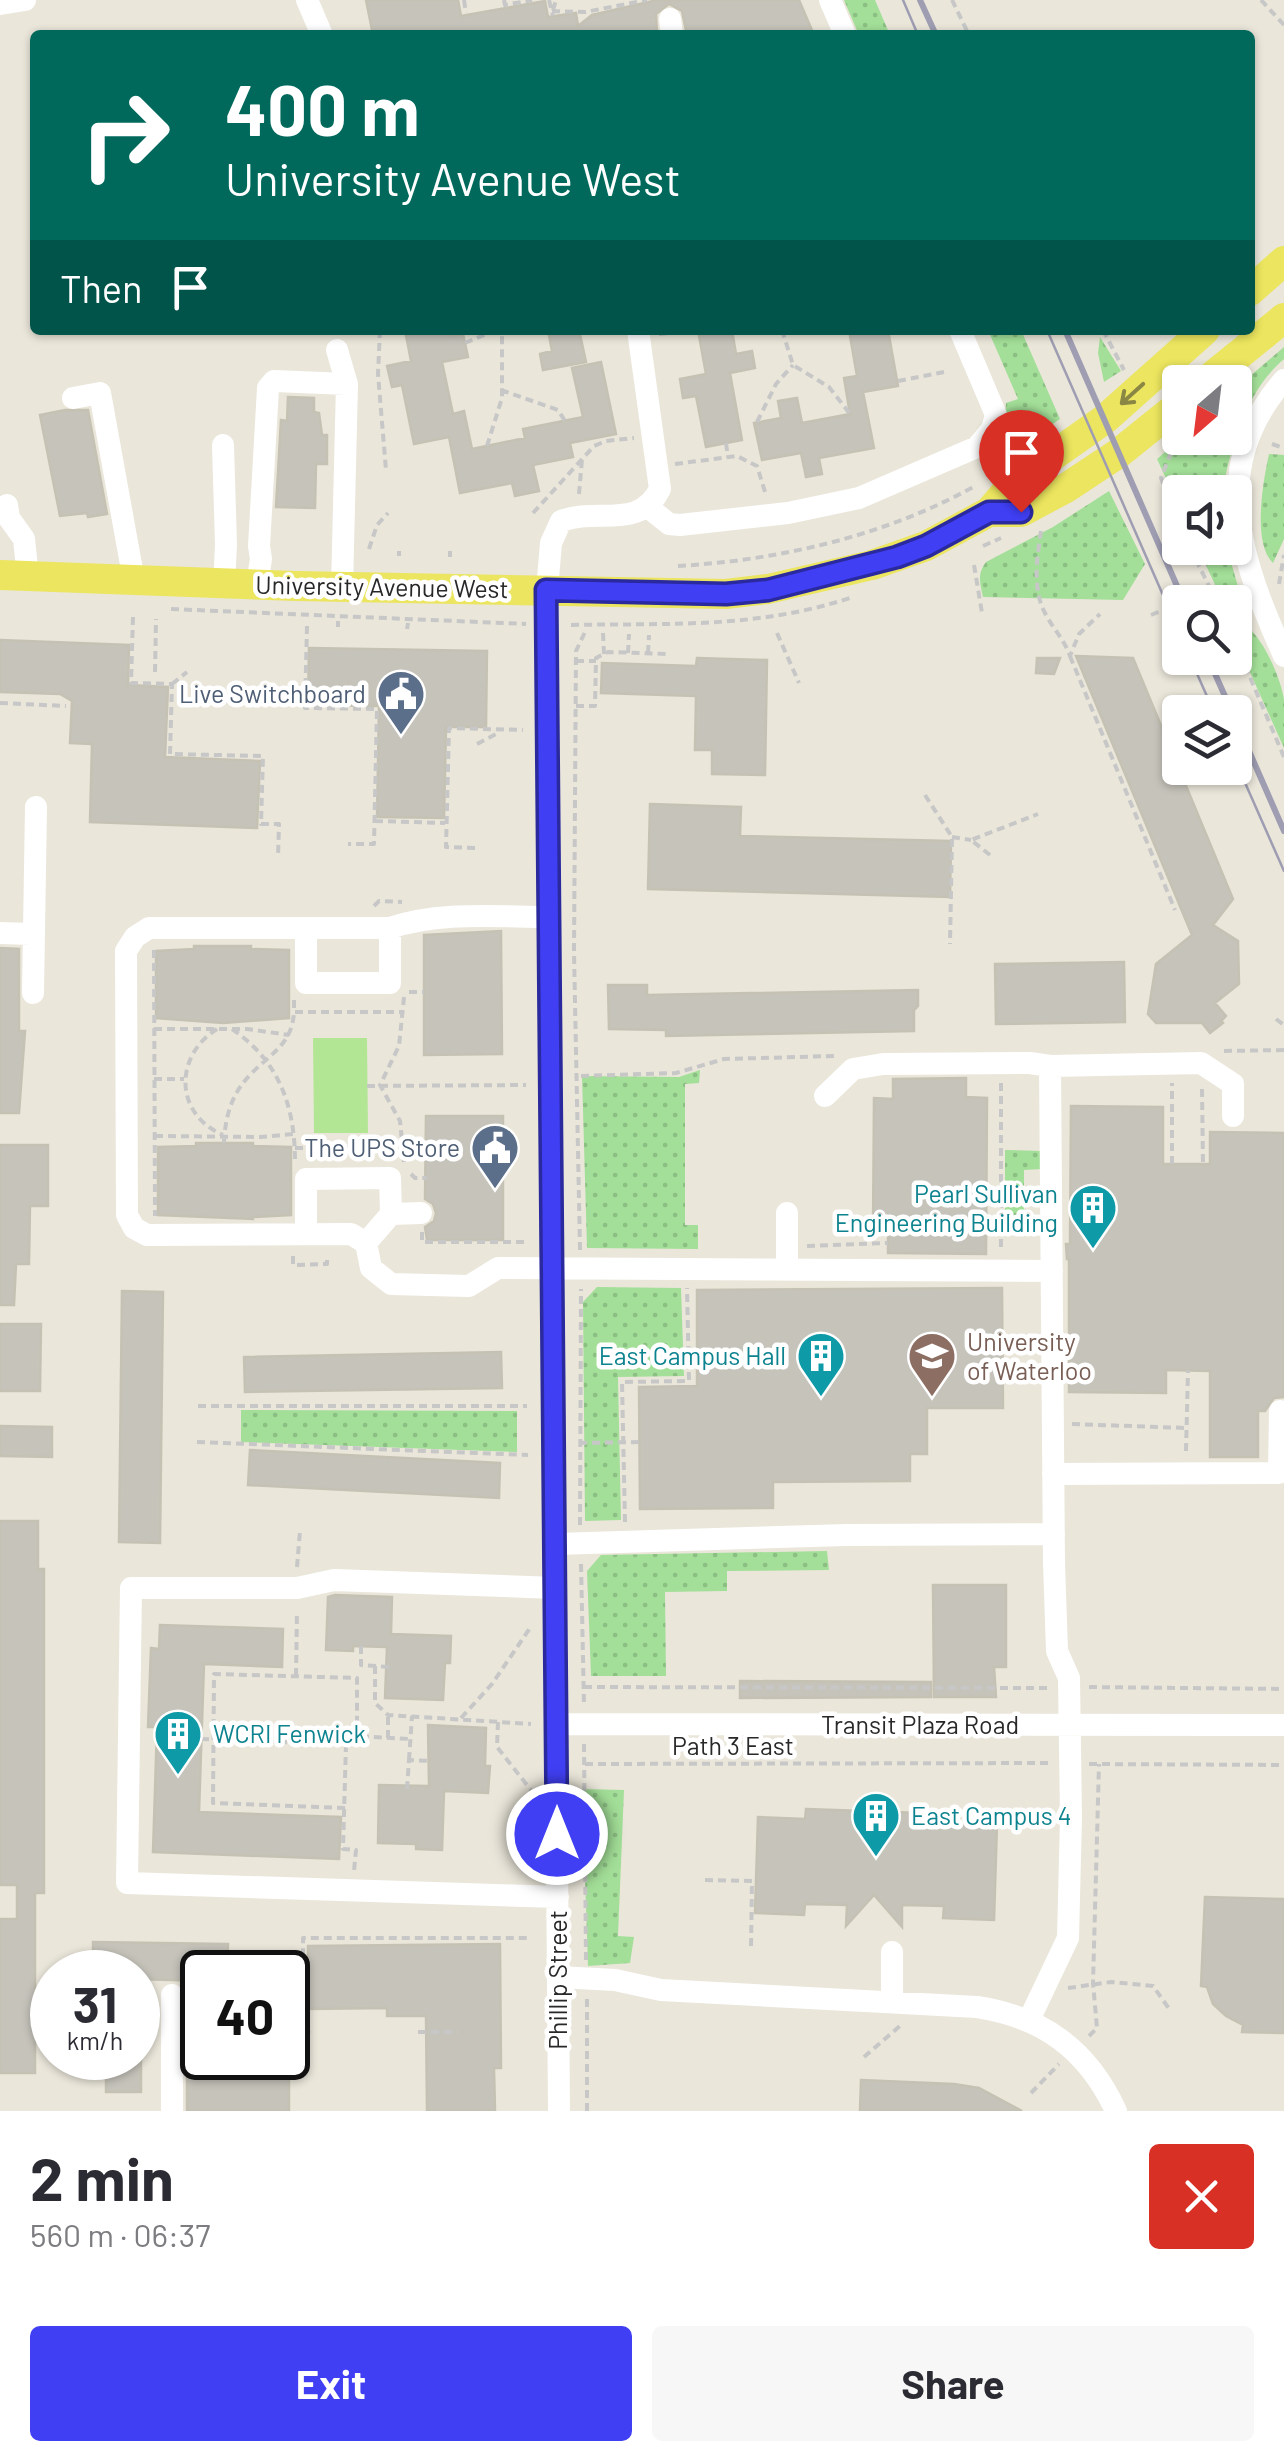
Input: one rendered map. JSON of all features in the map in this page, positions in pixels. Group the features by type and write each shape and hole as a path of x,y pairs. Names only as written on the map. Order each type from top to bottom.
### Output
{"main road":[{"path":"1255,287 1284,261"},
{"path":"1227,365 1284,318"},
{"name":"University Avenue West","path":"14,576 726,594 768,590 897,557 989,512 1014,484 1105,419 1199,335"},
{"name":"University Avenue West","path":"989,512 1021,512 1066,488 1106,463 1162,418"}],"street":[{"path":"0,4 24,0"},
{"path":"307,0 320,30"},
{"path":"830,0 844,30"},
{"path":"638,335 660,489 649,508 669,524 680,526 770,515 859,498 976,447 985,439 996,415 962,335"},
{"path":"337,350 347,384 342,586"},
{"path":"1284,380 1249,439 1237,516 1245,558 1284,656"},
{"path":"257,585 268,388 274,381 347,384"},
{"path":"73,398 100,393 134,581"},
{"path":"224,445 224,584"},
{"path":"7,505 9,518 24,540 14,576"},
{"name":"Phillip Street","path":"559,2111 556,1588 568,1544 555,1444 546,590 551,543 562,521 577,516 629,515 649,508"},
{"path":"33,994 36,807"},
{"path":"366,1243 352,1234 147,1234 130,1222 126,952 135,937 150,928 390,928 414,920 439,918 550,917"},
{"path":"306,928 306,983 390,983 390,928"},
{"path":"0,932 32,934"},
{"path":"825,1096 854,1069 894,1062 1030,1062 1050,1066 1201,1063 1234,1084 1233,1116"},
{"path":"1030,2020 1068,1938 1072,1817 1069,1678 1057,1651 1050,1066"},
{"path":"306,1234 306,1179 390,1178 391,1214 366,1243 366,1256 380,1278 404,1286 468,1286 498,1268 687,1267 787,1257 1052,1272"},
{"path":"787,1213 787,1257"},
{"path":"391,1214 422,1214"},
{"path":"1054,1474 1279,1474 1280,1411"},
{"path":"568,1544 846,1535 1054,1534"},
{"path":"556,1588 334,1580 297,1588 131,1588 128,1882 558,1898"},
{"name":"Transit Plaza Road","path":"556,1724 1284,1725"},
{"path":"892,1952 892,2002"},
{"path":"558,1977 615,1980 661,1990 994,2009 1030,2020 1074,2050 1098,2077 1116,2111"},
{"path":"172,1995 172,2111"}],"path":[{"path":"464,0 466,13"},
{"path":"504,0 505,5 532,0"},
{"path":"552,0 553,12 585,12 647,0"},
{"path":"952,0 967,30"},
{"path":"1261,0 1284,25"},
{"path":"380,335 378,374 386,470"},
{"path":"465,343 486,335"},
{"path":"487,446 502,398 499,335"},
{"path":"784,335 793,365 829,387 850,414"},
{"path":"1106,335 1124,370"},
{"path":"757,422 776,384 793,365"},
{"path":"898,382 944,372"},
{"path":"501,390 558,410 565,421"},
{"path":"533,513 594,446 654,436"},
{"path":"592,438 594,446"},
{"path":"1263,441 1284,448"},
{"path":"726,443 728,457"},
{"path":"658,466 736,456 757,466 770,515"},
{"path":"578,497 582,459"},
{"path":"370,549 377,525 388,513"},
{"path":"1041,526 1035,564 1043,612 1064,638 1176,910"},
{"path":"1279,596 1284,554"},
{"path":"974,565 982,613"},
{"name":"University Avenue West","path":"158,608 509,623"},
{"path":"1151,615 1162,611"},
{"path":"1070,656 1079,634 1100,614"},
{"path":"133,617 131,683 172,684 187,672"},
{"path":"155,672 156,619"},
{"path":"584,624 737,622"},
{"path":"307,626 306,708 377,710 374,844 348,844"},
{"path":"585,632 576,651 574,952 581,1443 568,1544 584,1688 1061,1688"},
{"path":"603,632 604,654"},
{"path":"776,632 799,683"},
{"path":"628,634 628,653"},
{"path":"648,653 649,634"},
{"path":"576,661 596,661 604,654 669,654"},
{"path":"576,706 595,706 596,661"},
{"path":"1249,675 1284,757"},
{"path":"172,684 170,754 263,756 262,824 279,824 278,857"},
{"path":"0,703 66,706"},
{"path":"475,848 446,847 449,728 523,730"},
{"path":"477,744 498,733 498,729"},
{"path":"925,795 952,837 950,944"},
{"path":"952,837 971,840 1038,814"},
{"path":"375,821 447,823"},
{"path":"971,840 990,856"},
{"path":"154,943 155,1223"},
{"path":"380,1086 399,1046 404,992 424,992"},
{"path":"224,1143 233,1098 289,1035 294,994"},
{"path":"294,1012 404,1012"},
{"path":"1276,1019 1284,1025"},
{"path":"154,1030 221,1027 289,1035"},
{"path":"221,1027 197,1044 184,1078 194,1114 224,1135"},
{"path":"155,1136 294,1134 287,1096 268,1060 232,1029"},
{"path":"1001,1063 1002,1270"},
{"path":"1201,1063 1203,1164"},
{"path":"1172,1064 1172,1164"},
{"path":"155,1079 184,1078"},
{"path":"368,1086 526,1085"},
{"path":"380,1086 396,1108 404,1167 416,1178 426,1178"},
{"path":"295,1148 404,1148"},
{"path":"426,1242 527,1242"},
{"path":"787,1257 888,1243"},
{"path":"625,1518 622,1382 689,1381 687,1267"},
{"path":"1186,1474 1188,1370"},
{"path":"198,1406 527,1406"},
{"path":"1054,1424 1187,1428"},
{"path":"197,1442 528,1455"},
{"path":"555,1444 640,1442"},
{"path":"460,1718 492,1684 530,1628"},
{"path":"296,1676 298,1638"},
{"path":"362,1646 361,1666 390,1667"},
{"path":"376,1666 375,1704 388,1716 530,1724"},
{"path":"202,1739 214,1739 346,1744 357,1745 357,1678 214,1674 214,1739 213,1803 345,1808"},
{"path":"1086,1687 1284,1690"},
{"path":"388,1716 388,1738"},
{"path":"407,1789 412,1716"},
{"path":"498,1721 497,1747 531,1790"},
{"path":"357,1736 410,1739"},
{"path":"346,1744 343,1849 356,1850"},
{"path":"584,1748 587,2111"},
{"path":"409,1760 430,1761"},
{"name":"Path 3 East","path":"586,1764 1060,1763"},
{"path":"1083,1764 1284,1765"},
{"path":"1084,2040 1098,2028 1093,1983 1099,1764"},
{"path":"704,1880 752,1882 752,1948"},
{"path":"303,1950 303,1938 531,1938"},
{"path":"1060,1990 1093,1983 1153,1986 1170,2010"},
{"path":"864,2057 927,2004"},
{"path":"418,2032 458,2032"},
{"path":"1031,2093 1062,2062"}],"green space":[{"path":"844,0 875,0 888,30 857,30"},
{"path":"990,335 1023,335 1060,419 1023,444 1005,421 1006,403 1018,399"},
{"path":"1100,337 1121,371 1104,382 1098,353"},
{"path":"1284,347 1284,359 1252,399 1252,374"},
{"path":"1269,454 1284,455 1284,539 1273,563 1261,527"},
{"path":"1162,455 1230,455 1226,475 1164,475 1157,459"},
{"path":"1109,491 1145,564 1123,600 983,597 980,575 986,562 1053,527"},
{"path":"1206,565 1232,565 1238,585 1215,585"},
{"path":"1252,631 1278,678 1284,700 1284,748 1251,675"},
{"path":"313,1038 367,1038 368,1133 314,1133"},
{"path":"700,1070 699,1083 685,1084 685,1225 698,1225 698,1249 587,1248 582,1076 679,1077"},
{"path":"1005,1150 1042,1151 1042,1169 1024,1170 1024,1223 1040,1223 1039,1235 1005,1235"},
{"path":"597,1287 681,1288 684,1376 618,1377 621,1520 585,1521 583,1302"},
{"path":"241,1410 517,1411 517,1452 241,1442"},
{"path":"827,1551 829,1570 727,1571 727,1591 665,1592 666,1676 591,1676 587,1571 601,1555"},
{"path":"582,1789 624,1790 618,1936 634,1937 630,1963 588,1966"}],"building":[{"path":"366,0 458,0 461,16 545,1 548,17 576,13 578,26 592,15 657,0 799,0 812,30 686,30 682,11 669,4 656,14 657,30 372,30"},
{"path":"406,335 463,335 468,357 442,362 453,414 464,411 472,449 525,438 523,429 583,417 572,368 601,362 616,434 570,443 573,457 533,465 539,491 515,496 512,483 460,493 449,437 414,444 402,385 392,387 387,366 411,361"},
{"path":"549,335 580,335 586,362 543,370 540,354 552,351"},
{"path":"699,335 733,335 736,354 752,351 755,368 730,373 742,440 706,447 696,396 683,398 680,379 706,374"},
{"path":"850,335 889,335 898,386 863,392 874,448 819,458 822,474 806,477 801,453 762,460 754,423 781,418 778,401 797,398 802,423 850,414 844,378 857,376"},
{"path":"288,397 314,398 322,435 327,435 327,464 316,464 315,508 276,507 281,420 287,421"},
{"path":"88,410 107,514 60,516 40,415"},
{"path":"0,640 129,645 128,685 168,687 165,757 260,761 257,828 90,822 92,744 70,743 72,701 60,694 0,692"},
{"path":"309,648 487,651 486,727 446,727 444,818 377,817 379,706 308,705"},
{"path":"1076,656 1133,658 1162,728 1162,785 1186,785 1233,899 1213,925 1238,941 1239,984 1215,1003 1226,1016 1210,1033 1202,1023 1156,1023 1148,1014 1156,964 1192,935"},
{"path":"697,658 767,660 765,775 712,774 712,750 695,750 696,696 601,693 602,663 696,666"},
{"path":"1037,658 1060,658 1054,674 1036,673"},
{"path":"650,804 741,807 740,836 951,841 950,897 648,889"},
{"path":"501,931 502,1054 424,1055 424,935"},
{"path":"194,946 289,950 289,1018 223,1023 156,1018 156,951"},
{"path":"0,948 19,949 19,1031 25,1031 19,1113 0,1113"},
{"path":"1124,962 1125,1022 996,1024 995,964"},
{"path":"608,985 647,985 647,995 918,990 918,1006 914,1010 914,1031 666,1036 666,1030 609,1029"},
{"path":"966,1078 966,1097 987,1098 986,1254 888,1253 888,1234 873,1234 874,1098 893,1099 893,1079"},
{"name":"Pearl Sullivan Engineering Building","path":"1071,1106 1163,1107 1163,1164 1210,1164 1210,1132 1284,1133 1284,1397 1274,1398 1265,1411 1258,1411 1258,1457 1210,1457 1210,1371 1166,1370 1166,1393 1069,1392 1066,1244 1070,1244"},
{"path":"426,1116 503,1116 503,1240 427,1240 425,1227 434,1221 436,1213 433,1204 425,1199"},
{"path":"196,1143 291,1147 291,1215 253,1219 158,1215 158,1147"},
{"path":"0,1145 48,1145 48,1206 30,1206 29,1264 16,1264 14,1305 0,1305"},
{"name":"East Campus Hall","path":"1002,1288 1003,1408 927,1408 927,1454 910,1454 910,1481 773,1482 773,1508 640,1509 639,1387 697,1386 697,1290"},
{"path":"122,1291 163,1292 160,1543 119,1542"},
{"path":"0,1324 41,1324 40,1391 0,1391"},
{"path":"501,1352 502,1388 245,1392 244,1357"},
{"path":"0,1426 52,1427 52,1457 0,1456"},
{"path":"250,1450 500,1463 499,1498 248,1485"},
{"path":"0,1521 38,1521 38,1569 44,1569 44,1893 35,1893 35,1950 30,1950 30,2073 0,2073 0,1919 17,1919 17,1885 0,1885"},
{"path":"933,1585 1006,1585 1006,1667 994,1667 996,1697 934,1697"},
{"path":"328,1597 392,1597 391,1634 451,1636 443,1700 385,1698 387,1647 326,1650"},
{"name":"WCRI Fenwick","path":"160,1625 283,1629 282,1667 204,1664 199,1812 341,1817 339,1859 153,1852 157,1727 148,1727 151,1648 159,1649"},
{"path":"740,1681 931,1682 931,1697 740,1698"},
{"path":"428,1725 486,1728 488,1793 444,1791 442,1850 416,1849 416,1844 378,1843 379,1785 429,1786"},
{"name":"East Campus 4","path":"806,1809 950,1814 950,1822 997,1824 994,1920 943,1918 944,1906 902,1905 902,1927 874,1895 846,1926 847,1905 805,1904 804,1915 755,1913 758,1817 805,1819"},
{"path":"1205,1897 1284,1899 1284,2033 1242,2032 1243,2025 1213,2004 1207,1987 1201,1986"},
{"path":"93,1942 228,1944 228,1950 180,1950 180,1980 160,1980 160,1950 93,1950"},
{"path":"500,1944 501,2068 494,2068 495,2111 427,2111 426,2016 387,2016 387,2008 310,2009 308,1946"},
{"path":"106,2080 141,2080 141,2092 106,2092"},
{"path":"187,2080 289,2080 289,2111 187,2111"},
{"path":"861,2080 979,2088 1022,2111 860,2111"}],"tram line":[{"path":"903,0 916,30"},
{"path":"1049,335 1162,593"},
{"path":"1198,675 1206,695"},
{"path":"1246,785 1284,871"}],"railway":[{"path":"920,0 934,30"},
{"path":"1067,335 1177,585"},
{"path":"1216,675 1224,695"},
{"path":"1252,758 1284,831"}],"place":[{"name":"Live Switchboard","path":"401,736"},
{"name":"The UPS Store","path":"495,1190"},
{"name":"Pearl Sullivan Engineering Building","path":"1093,1250"},
{"name":"East Campus Hall","path":"821,1398"},
{"name":"University of Waterloo","path":"932,1398"},
{"name":"WCRI Fenwick","path":"178,1776"},
{"name":"East Campus 4","path":"876,1858"}],"route":[{"path":"557,1834 546,590 726,594 768,590 897,557 989,512 1021,512"}]}
